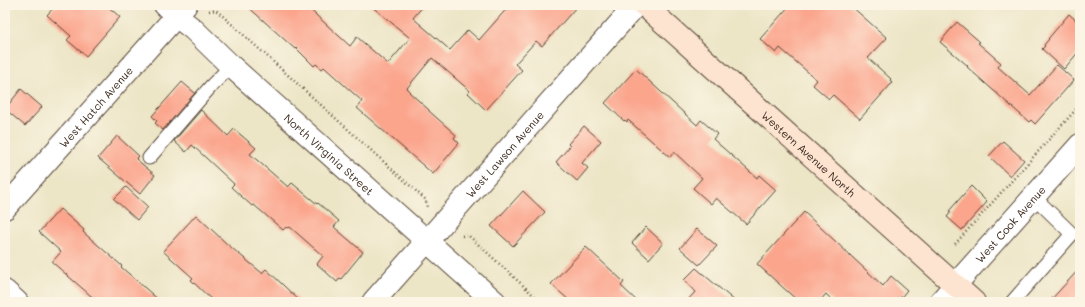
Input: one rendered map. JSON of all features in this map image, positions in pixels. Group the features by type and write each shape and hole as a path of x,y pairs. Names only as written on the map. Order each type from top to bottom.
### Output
{"street":[{"name":"West Lawson Avenue","path":"373,302 636,5"},
{"name":"Western Avenue North","path":"644,5 974,302"},
{"name":"North Virginia Street","path":"176,9 193,29 231,66 495,302"},
{"name":"West Hatch Avenue","path":"5,208 162,33 176,9"},
{"name":"West Cook Avenue","path":"940,302 1080,145"},
{"path":"5,291 17,302"}],"lane":[{"path":"149,158 212,85 231,66"},
{"path":"1012,302 1072,234 1034,197"}],"path":[{"path":"209,11 216,10 257,47 426,200 427,208"},
{"path":"955,244 1080,105"},
{"path":"458,236 468,235 541,302"}],"building":[{"path":"56,5 106,5 120,17 86,56 67,40 71,36 47,15"},
{"path":"246,5 305,5 350,46 357,37 388,64 410,38 370,5 424,5 413,18 450,50 468,30 479,40 510,5 578,5 542,46 536,41 515,64 522,70 486,110 468,93 470,91 432,58 407,88 410,91 409,92 456,135 454,138 459,143 433,174 357,108 362,101 324,67 322,69 316,64 314,66 296,48 295,49"},
{"path":"790,5 850,5 887,38 868,58 891,79 890,80 892,83 860,119 833,95 829,99 813,85 817,80 780,48 776,53 760,39"},
{"path":"1069,14 1080,24 1080,50 1064,69 1042,49 1048,39"},
{"path":"957,22 1001,63 998,67 1030,95 1057,65 1074,80 1035,124 1031,120 1029,122 940,42"},
{"path":"636,69 697,125 701,120 717,134 713,139 757,178 759,175 776,190 746,224 716,198 711,204 693,188 702,178 674,152 670,157 628,120 627,122 625,120 624,121 605,103"},
{"path":"182,82 195,93 163,130 155,123 157,121 152,116"},
{"path":"21,89 42,107 25,126 5,109"},
{"path":"201,110 228,136 234,129 256,148 250,154 288,187 292,183 339,221 334,227 363,252 341,279 340,278 337,282 317,264 323,256 290,227 286,227 283,230 254,205 252,206 231,187 234,184 192,145 186,152 174,141"},
{"path":"584,126 601,141 582,163 588,168 577,181 556,162 570,146 568,144"},
{"path":"117,136 139,156 136,159 155,175 140,194 98,158"},
{"path":"1003,141 1024,160 1010,176 989,156"},
{"path":"971,186 987,202 962,230 947,217 951,212 949,211"},
{"path":"126,187 148,207 137,220 114,199"},
{"path":"523,191 545,212 513,246 491,226"},
{"path":"60,209 84,230 83,232 122,266 121,267 161,302 98,302 52,262 61,252 39,232"},
{"path":"804,212 883,286 891,276 907,290 899,300 901,302 834,302 826,294 819,302 799,302 757,264"},
{"path":"196,215 227,244 262,273 266,269 301,302 214,302 191,280 193,278 163,251"},
{"path":"646,227 663,243 649,259 632,243"},
{"path":"697,229 717,246 699,265 680,248"},
{"path":"586,247 624,282 621,286 638,302 571,302 551,284"},
{"path":"696,268 736,302 686,302 695,292 684,280"},
{"path":"1080,268 1080,302 1049,302"}]}
